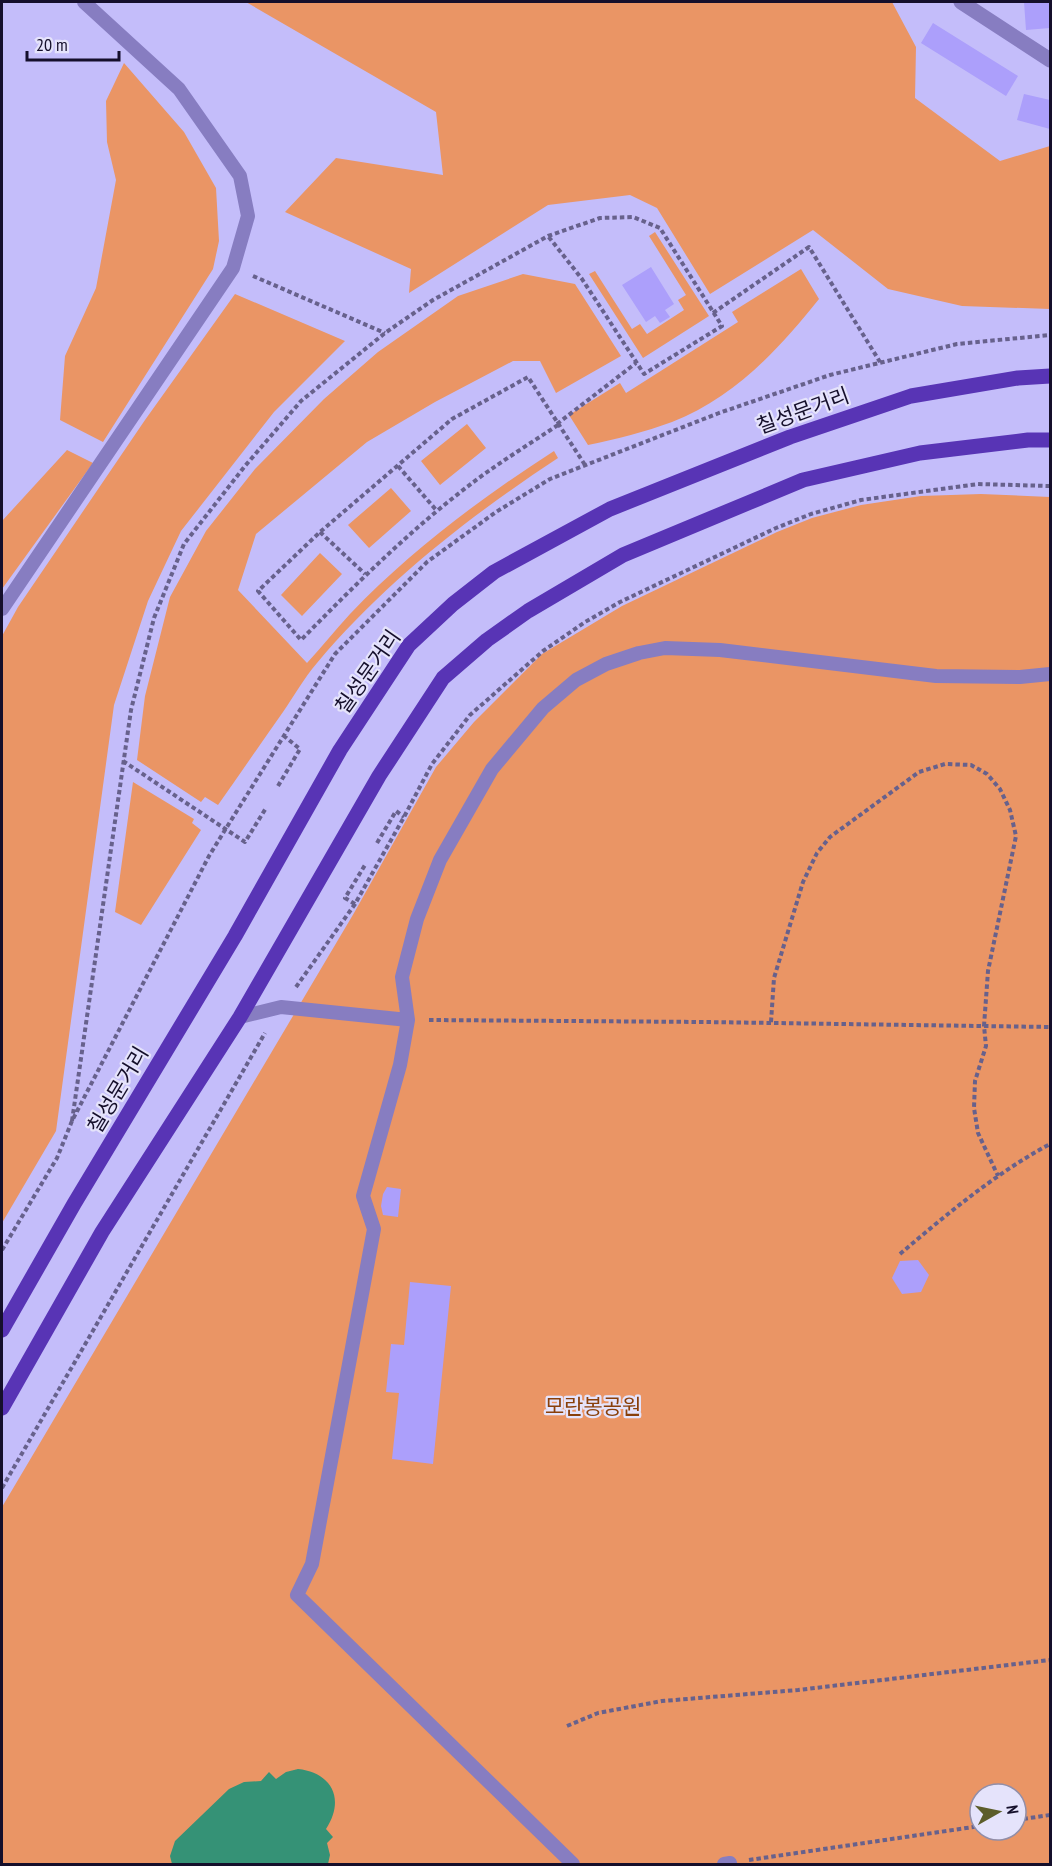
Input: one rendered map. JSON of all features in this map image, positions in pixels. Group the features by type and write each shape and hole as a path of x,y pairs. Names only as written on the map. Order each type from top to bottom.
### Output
{"main road":[{"name":"칠성문거리","path":"2,1330 80,1194 235,936 340,750 409,645 453,604 494,572 610,509 790,437 911,396 1018,378 1050,376"},
{"path":"2,1408 102,1232 240,1017 379,776 443,678 487,640 528,611 623,555 803,480 920,453 1028,440 1050,440"}],"street":[{"path":"961,2 1050,60"}],"lane":[{"path":"2,609 233,267 248,216 240,176 179,89 84,2"},
{"path":"573,1864 297,1595 312,1564 374,1229 363,1196 400,1065 408,1020 402,977 417,919 440,860 492,769 543,708 576,680 606,664 639,653 665,648 720,650 936,676 1020,677 1050,674"},
{"path":"240,1017 281,1008 408,1020"}],"path":[{"path":"2,1250 57,1158 72,1121 131,710 154,618 184,544 245,466 301,401 386,333 433,300 548,236 600,218 633,217 660,228 722,326 644,374 582,279 548,236"},
{"path":"713,313 809,247 880,362"},
{"path":"233,267 386,333"},
{"path":"585,465 557,424 528,377 452,419 320,532 258,591 301,640 365,574 437,511 468,486 557,424 636,363"},
{"path":"398,466 437,511"},
{"path":"320,532 365,574"},
{"path":"278,786 300,749 284,736"},
{"path":"123,761 245,842 266,808"},
{"path":"771,1022 774,978 804,882 817,853 830,837 919,772 945,764 971,765 987,774 1000,789 1010,810 1016,836 988,971 984,1026 986,1046 975,1081 974,1108 978,1133 998,1176"},
{"path":"377,843 396,812 404,817"},
{"path":"355,904 345,898 365,865"},
{"path":"408,1020 771,1022 1050,1027"},
{"path":"900,1254 998,1176 1050,1143"},
{"path":"567,1726 598,1713 662,1701 798,1690 1050,1660"},
{"path":"1028,1818 1050,1815"},
{"path":"727,1864 968,1828"}],"green space":[{"path":"246,2 892,2 916,47 915,98 1000,161 1050,146 1050,309 962,306 888,289 813,230 710,294 657,208 630,195 548,205 409,293 411,269 285,212 336,158 443,175 436,112"},
{"path":"124,63 184,132 216,188 219,241 213,269 103,442 60,420 65,356 96,288 116,180 107,142 106,101"},
{"path":"655,232 709,316 643,358 589,274 595,271 632,329 640,324 647,334 684,310 678,300 686,295 649,236"},
{"path":"801,269 819,299 771,354 735,386 716,400 672,422 588,445 569,415 620,383 626,393 738,322 732,312"},
{"path":"523,274 575,284 621,356 556,393 540,361 513,361 435,402 367,442 256,534 238,590 307,663 373,591 447,526 554,451 558,458 493,503 430,552 343,633 303,681 218,805 205,797 201,802 137,760 145,696 170,597 206,531 255,469 324,399 378,352 458,296"},
{"path":"235,294 345,341 274,412 181,531 148,601 114,705 56,1131 2,1223 2,636 18,607 145,420"},
{"path":"467,424 486,448 440,485 421,461"},
{"path":"67,450 93,463 2,589 2,521"},
{"path":"391,488 411,511 369,548 348,525"},
{"name":"모란봉공원","path":"981,494 1050,497 1050,1864 2,1864 2,1507 354,913 436,767 474,722 542,654 622,606 777,532 812,518 861,505 921,496"},
{"path":"320,553 342,574 302,616 281,595"},
{"path":"133,782 194,819 192,823 201,830 141,925 115,912"}],"shaded area":[{"path":"298,1769 320,1776 327,1782 335,1798 335,1808 326,1829 333,1837 327,1843 330,1855 328,1864 172,1864 170,1856 175,1841 229,1789 244,1782 261,1781 269,1772 276,1779 286,1772"}],"building":[{"path":"1024,2 1050,2 1050,28 1026,30"},
{"path":"933,23 1018,76 1006,96 921,43"},
{"path":"1024,94 1050,100 1050,129 1017,120"},
{"path":"651,267 674,304 665,310 670,317 660,323 655,316 646,322 622,285"},
{"path":"387,1187 401,1189 398,1217 383,1215 381,1206"},
{"path":"918,1260 929,1275 921,1292 902,1294 892,1278 900,1261"},
{"path":"410,1282 451,1286 433,1464 392,1459 399,1393 386,1392 391,1344 404,1345"}]}
